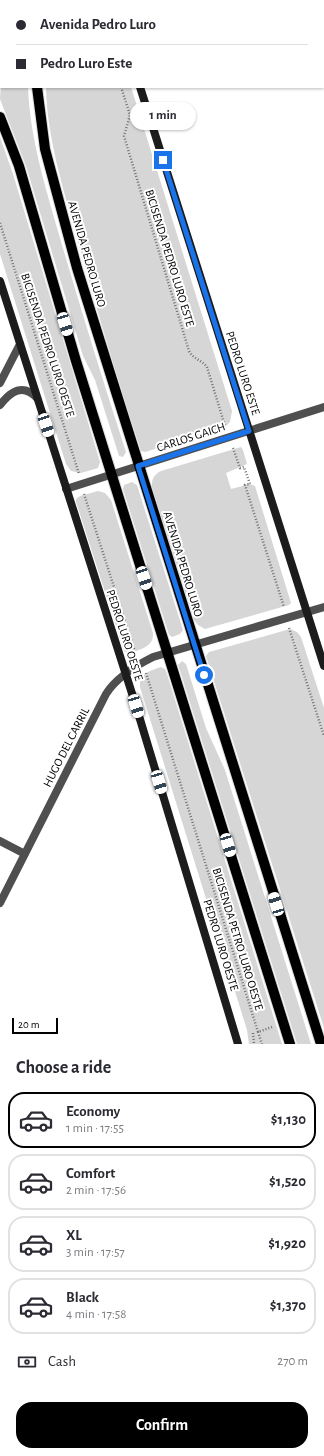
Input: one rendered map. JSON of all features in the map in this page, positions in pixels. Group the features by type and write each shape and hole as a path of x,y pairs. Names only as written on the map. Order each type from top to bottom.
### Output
{"main road":[{"name":"AVENIDA PEDRO LURO","path":"37,88 43,137 54,186 84,291 321,1044"},
{"path":"0,117 18,166 65,324 290,1044"}],"street":[{"name":"PEDRO LURO ESTE","path":"140,88 324,666"},
{"name":"PEDRO LURO OESTE","path":"0,281 126,675 238,1044"},
{"path":"0,383 20,344"},
{"path":"0,405 10,393 18,390 27,390 37,398"},
{"name":"CARLOS GAICH","path":"66,489 324,408"},
{"name":"HUGO DEL CARRIL","path":"0,902 106,694 126,675 147,660 167,652 324,607"},
{"path":"0,841 25,854"}],"path":[{"name":"BICISENDA PEDRO LURO ESTE","path":"121,88 130,117 124,136 189,351 193,357 204,363 207,367 226,427"},
{"name":"BICISENDA PEDRO LURO OESTE","path":"0,223 79,473"},
{"path":"233,448 240,468 244,467 250,484 245,485 284,607"},
{"path":"84,495 134,651"},
{"path":"290,629 324,736"},
{"name":"BICISENDA PETRO LURO OESTE","path":"146,673 262,1044"},
{"path":"258,1032 276,1026"},
{"path":"253,1033 254,1044"}],"shaded area":[{"path":"1,88 28,88 29,106 35,145 44,182 84,319 126,452 123,457 119,456 95,380 83,356 26,166 0,99"},
{"path":"46,88 131,88 232,411 230,422 224,428 145,452 141,451 107,343 61,181 49,125"},
{"path":"0,137 13,174 100,462 98,468 81,473 71,471 66,464 0,254"},
{"path":"241,447 247,464 226,473 231,489 250,484 255,486 291,603 289,605 205,629 198,625 194,620 152,488 152,482 155,476 161,471"},
{"path":"132,482 137,485 183,630 180,634 172,637 169,635 123,489 124,485"},
{"path":"98,491 105,493 111,500 153,633 153,638 149,644 128,654 124,651 76,502 76,499 80,496"},
{"path":"290,629 297,632 301,637 324,708 324,1028 206,656 209,652"},
{"path":"182,661 186,664 206,728 225,770 311,1044 297,1044 178,665"},
{"path":"161,667 165,669 167,674 282,1044 249,1044 247,1030 140,687 141,679 146,673"}],"route":[{"path":"163,160 249,431 138,466 204,675"}]}
